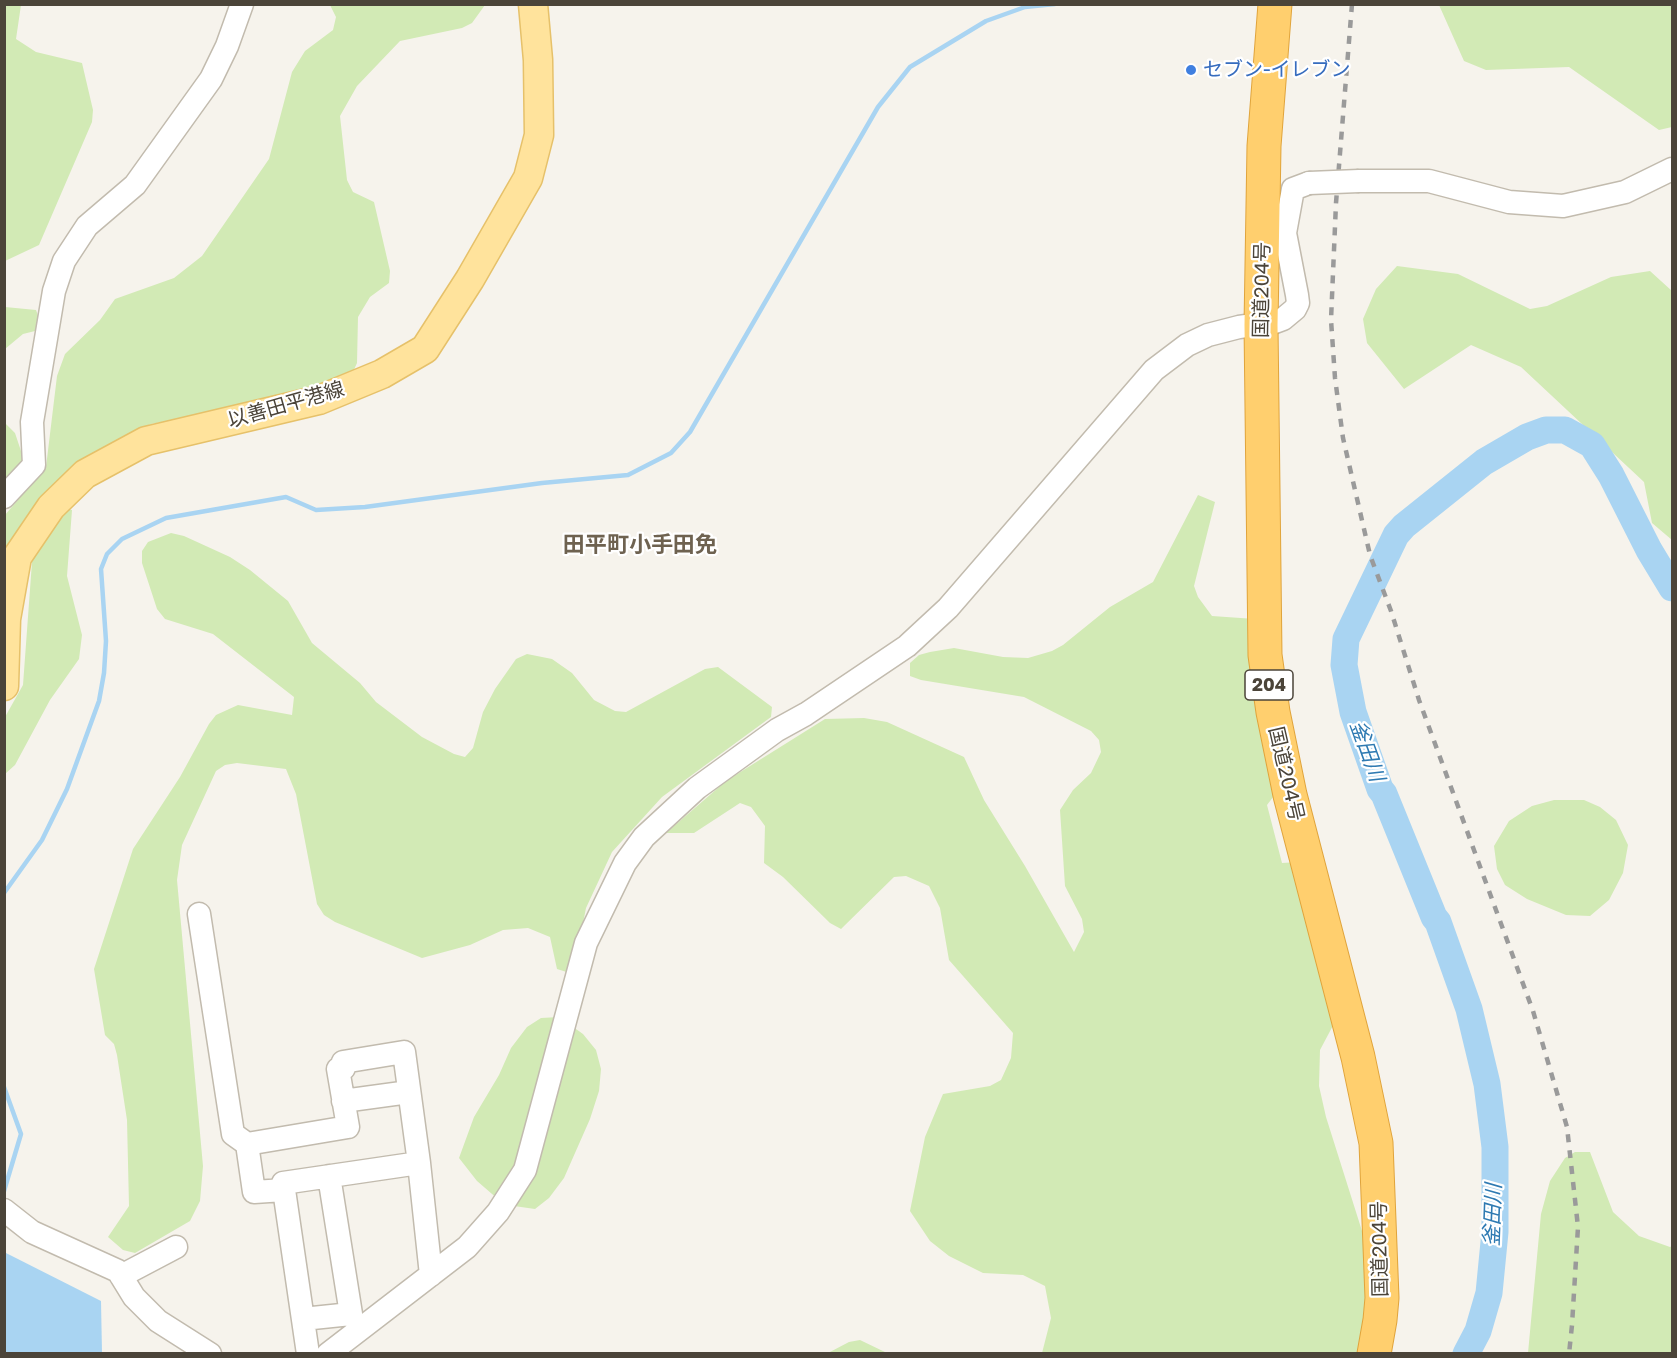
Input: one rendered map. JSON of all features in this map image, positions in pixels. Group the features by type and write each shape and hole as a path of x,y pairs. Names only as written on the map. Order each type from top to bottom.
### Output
{"highway":[{"name":"国道204号","path":"1275,4 1264,146 1261,324 1265,655 1273,712 1290,795 1358,1056 1376,1143 1382,1298 1374,1353"}],"main road":[{"name":"以善田平港線","path":"4,686 6,619 17,557 51,507 85,474 147,441 319,400 382,374 425,349 470,279 528,178 539,135 538,60 532,4"}],"street":[{"path":"4,497 34,465 32,422 54,291 64,261 87,225 135,185 204,88 227,46 242,4"},
{"path":"328,1353 467,1247 498,1212 525,1170 586,943 625,863 644,837 697,788 777,730 806,714 907,646 928,627 955,600 1154,370 1187,345 1208,335 1283,319 1295,309 1298,303 1285,233 1293,189 1309,183 1429,181 1509,202 1563,206 1625,192 1672,169"},
{"path":"199,914 233,1134 247,1144 348,1127 338,1069 344,1068 343,1062 404,1052 431,1275"},
{"path":"344,1101 409,1092"},
{"path":"247,1144 254,1192 284,1190"},
{"path":"308,1353 283,1183 419,1162"},
{"path":"303,1318 351,1314 329,1176"},
{"path":"4,1210 32,1232 118,1271 134,1297 158,1321 210,1353"},
{"path":"121,1276 176,1247"}],"green space":[{"path":"5,4 21,5 16,39 36,52 82,63 93,110 92,122 39,245 5,261"},
{"path":"330,5 485,5 472,23 462,28 400,41 357,86 340,116 347,180 353,192 374,202 390,271 389,283 370,297 358,317 357,363 352,374 243,407 151,424 77,463 5,576 5,515 46,467 57,376 65,354 100,320 115,299 174,278 202,256 269,159 292,72 305,51 333,30 336,17"},
{"path":"1439,5 1672,5 1672,127 1659,130 1569,67 1486,70 1464,61"},
{"path":"1397,266 1458,274 1530,309 1547,306 1611,277 1650,271 1672,291 1672,540 1652,523 1644,482 1521,367 1471,345 1404,389 1367,343 1363,319 1376,289"},
{"path":"5,307 36,310 40,321 35,331 23,334 5,349"},
{"path":"4,422 15,433 25,463 4,483"},
{"path":"1198,495 1215,502 1194,586 1198,597 1212,616 1255,619 1280,788 1267,805 1282,863 1298,862 1337,1018 1320,1050 1319,1086 1326,1117 1370,1262 1362,1353 1042,1353 1051,1318 1045,1286 1023,1275 983,1273 949,1256 930,1241 910,1211 925,1137 943,1094 990,1086 1001,1080 1011,1058 1013,1033 949,960 940,908 929,886 906,876 894,877 841,929 830,923 783,877 764,863 765,826 751,807 740,803 694,833 666,833 726,781 825,719 864,718 887,722 964,757 984,800 1074,952 1084,932 1082,919 1065,886 1060,810 1073,790 1091,773 1101,752 1099,740 1091,731 1024,697 921,680 910,676 910,663 919,655 954,648 1003,657 1028,658 1063,645 1110,607 1153,582"},
{"path":"64,508 72,510 67,576 82,635 79,659 50,700 15,765 5,774 5,717 23,685 32,562 42,541"},
{"path":"171,533 184,536 230,557 250,570 288,601 312,643 360,683 376,702 422,737 454,754 465,757 473,748 483,712 495,689 516,659 527,654 552,659 572,673 594,700 615,711 626,712 705,669 718,667 772,707 771,717 662,797 612,852 586,908 573,974 557,969 550,937 528,928 503,930 470,945 422,958 335,922 324,915 317,904 296,794 286,769 237,763 225,765 216,771 182,845 177,880 203,1166 200,1201 190,1221 135,1253 123,1250 108,1237 129,1206 127,1120 117,1055 114,1044 105,1035 94,969 133,849 180,777 209,724 216,715 238,705 292,715 294,697 213,634 165,619 157,609 142,563 142,551 148,542"},
{"path":"1554,800 1584,800 1600,807 1616,820 1628,845 1623,873 1609,900 1590,916 1566,915 1527,899 1505,885 1497,869 1494,846 1509,821 1532,806"},
{"path":"559,1017 583,1034 596,1050 601,1069 599,1091 590,1119 564,1178 549,1198 535,1209 514,1206 499,1200 477,1181 459,1158 474,1117 499,1075 511,1048 527,1027 541,1018"},
{"path":"1575,1152 1590,1152 1613,1212 1639,1236 1672,1246 1672,1353 1528,1353 1541,1214 1550,1181 1565,1158"},
{"path":"860,1340 887,1353 828,1353 849,1342"}],"water":[{"path":"4,1252 101,1301 102,1353 5,1353"}],"waterway":[{"path":"4,893 42,840 67,789 99,701 106,641 101,569 107,554 122,539 166,518 286,497 316,510 365,507 542,483 628,475 671,453 690,432 878,107 910,67 986,21 1025,7 1055,4"},
{"name":"釜田川","path":"1466,1354 1478,1331 1489,1293 1495,1232 1495,1147 1487,1084 1469,1009 1438,922 1380,789 1353,712 1344,665 1346,639 1396,535 1404,526 1484,462 1527,437 1546,430 1565,430 1592,445 1611,475 1649,550 1672,588"},
{"path":"4,1087 21,1134 4,1191"}],"railway":[{"path":"1352,4 1336,203 1331,320 1335,378 1343,438 1370,555 1391,611 1419,700 1533,1011 1567,1127 1578,1227 1569,1354"}],"place":[{"name":"セブン-イレブン","path":"1191,70"}],"district":[{"name":"田平町小手田免","path":"640,545"}]}
